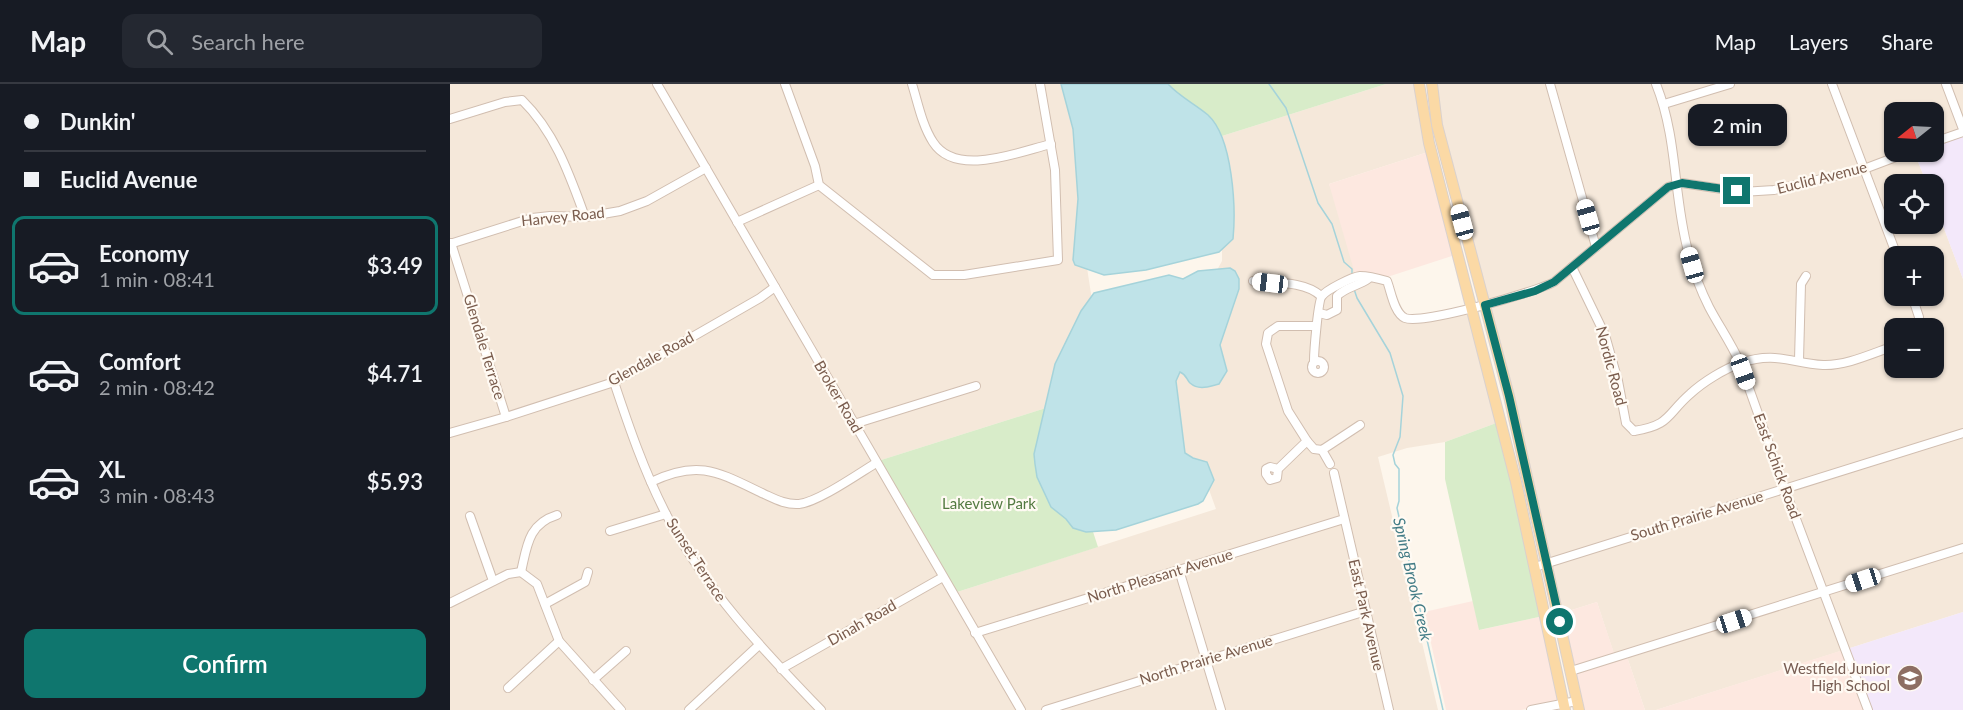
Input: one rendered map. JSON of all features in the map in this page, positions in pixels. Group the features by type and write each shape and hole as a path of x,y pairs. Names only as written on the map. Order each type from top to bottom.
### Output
{"main road":[{"path":"1419,84 1425,129 1498,409 1535,567 1564,707"},
{"path":"1432,84 1437,125 1509,396 1578,705"}],"street":[{"name":"Broker Road","path":"657,84 1020,710"},
{"path":"785,84 815,166 819,184 933,275 964,274 1058,260 1057,201 1051,144 1040,84"},
{"path":"912,84 928,133 940,150 953,158 981,161 1051,144"},
{"path":"1550,84 1596,247"},
{"name":"East Schick Road","path":"1656,84 1664,104 1673,142 1683,230 1695,274 1709,306 1740,363 1868,710"},
{"path":"1664,104 1730,84"},
{"path":"1832,84 1893,246"},
{"path":"1944,138 1963,130 1946,84"},
{"path":"450,119 505,102 522,100 534,112 561,156 585,217"},
{"name":"Euclid Avenue","path":"1677,184 1695,184 1742,192 1761,192 1864,169 1884,161"},
{"name":"Harvey Road","path":"451,243 532,218 585,217 631,207 647,201 706,168"},
{"path":"736,222 819,184"},
{"path":"1314,361 1318,304 1322,296 1373,277 1387,281 1398,311 1405,318 1418,319 1485,305 1545,287 1668,187 1677,184"},
{"name":"Glendale Terrace","path":"451,243 506,417"},
{"name":"Nordic Road","path":"1572,267 1605,335 1618,381 1626,423 1634,433 1666,421 1696,388 1740,363"},
{"path":"1799,360 1801,284 1806,276"},
{"path":"1253,281 1303,286 1314,289 1322,296"},
{"path":"1319,313 1327,315 1337,310 1337,296 1353,283"},
{"name":"Glendale Road","path":"450,433 614,382 760,298 775,287"},
{"path":"1316,326 1278,326 1268,333 1266,344 1288,411 1307,441 1314,448 1322,450 1360,425"},
{"path":"1740,363 1763,357 1825,365 1840,363 1884,349"},
{"name":"Sunset Terrace","path":"614,382 634,441 666,514 710,585 759,645 821,710"},
{"path":"854,424 976,386"},
{"name":"South Prairie Avenue","path":"1535,567 1963,433"},
{"path":"1278,469 1307,441"},
{"path":"1322,450 1330,464"},
{"path":"651,482 682,470 705,470 732,479 783,502 798,504 812,500 876,463"},
{"name":"East Park Avenue","path":"1334,473 1389,710"},
{"path":"610,531 666,514"},
{"path":"521,572 530,537 540,523 557,515"},
{"path":"470,516 494,581"},
{"name":"North Pleasant Avenue","path":"975,633 1344,519"},
{"path":"1571,671 1963,548"},
{"path":"1179,570 1221,710"},
{"path":"450,603 508,574 521,572 537,584 559,641 621,710"},
{"path":"545,604 585,582 588,572"},
{"name":"Dinah Road","path":"781,669 943,577"},
{"name":"North Prairie Avenue","path":"1046,710 1365,611"},
{"path":"508,688 559,641"},
{"path":"689,710 759,645"},
{"path":"593,680 626,651"},
{"path":"1531,710 1578,705"}],"shaded area":[{"path":"450,84 654,84 1017,710 450,710"},
{"path":"659,84 1080,84 1086,261 1093,307 1052,406 878,461"},
{"path":"1386,84 1417,84 1428,152 1329,184 1370,280 1385,283 1405,321 1469,311 1499,422 1445,442 1407,448 1378,457 1438,710 1023,710 954,593 1216,509 1203,473 1176,458 1157,391 1175,347 1222,261 1222,136"},
{"path":"1433,84 1963,84 1963,129 1944,136 1944,102 1884,102 1884,162 1918,162 1923,174 1884,174 1884,234 1944,234 1944,229 1963,279 1963,612 1656,710 1645,710 1626,654 1615,657 1597,602 1559,614 1548,564 1786,485 1548,561 1439,125"},
{"path":"1963,134 1963,279 1944,229 1944,174 1923,174 1918,162 1944,162 1944,141"},
{"path":"1428,152 1455,255 1378,280 1370,280 1359,288 1329,184"},
{"path":"1473,601 1480,630 1543,616 1561,702 1521,710 1446,710 1424,612"},
{"path":"1597,602 1615,656 1626,654 1645,710 1580,710 1559,614"},
{"name":"Westfield Junior High School","path":"1963,612 1963,710 1869,710 1847,649"},
{"path":"1843,650 1866,710 1656,710"}],"green space":[{"path":"1165,84 1386,84 1222,136"},
{"name":"Lakeview Park","path":"1052,406 1098,547 954,593 878,461"},
{"path":"1499,422 1543,616 1479,630 1445,479 1445,442"}],"water":[{"path":"1061,84 1168,84 1208,115 1223,140 1228,156 1233,192 1233,239 1219,252 1146,270 1104,275 1075,265 1073,260 1078,199 1073,129"},
{"path":"1230,268 1235,271 1239,279 1239,289 1220,345 1227,371 1219,384 1208,387 1193,385 1180,372 1176,381 1185,453 1207,462 1214,480 1203,501 1116,530 1086,532 1073,528 1051,507 1037,477 1034,454 1055,364 1081,311 1094,293 1169,275 1183,279 1198,271"}],"waterway":[{"name":"Spring Brook Creek","path":"1269,84 1286,108 1318,203 1332,224 1344,262 1352,269 1352,276"},
{"name":"Spring Brook Creek","path":"1354,289 1390,353 1403,396 1400,437 1393,455 1399,469 1397,508 1443,710"}],"place":[{"name":"Westfield Junior High School","path":"1910,678"}],"route":[{"path":"1560,622 1509,396 1485,305 1535,291 1554,282 1668,187 1682,183 1737,191"}]}
